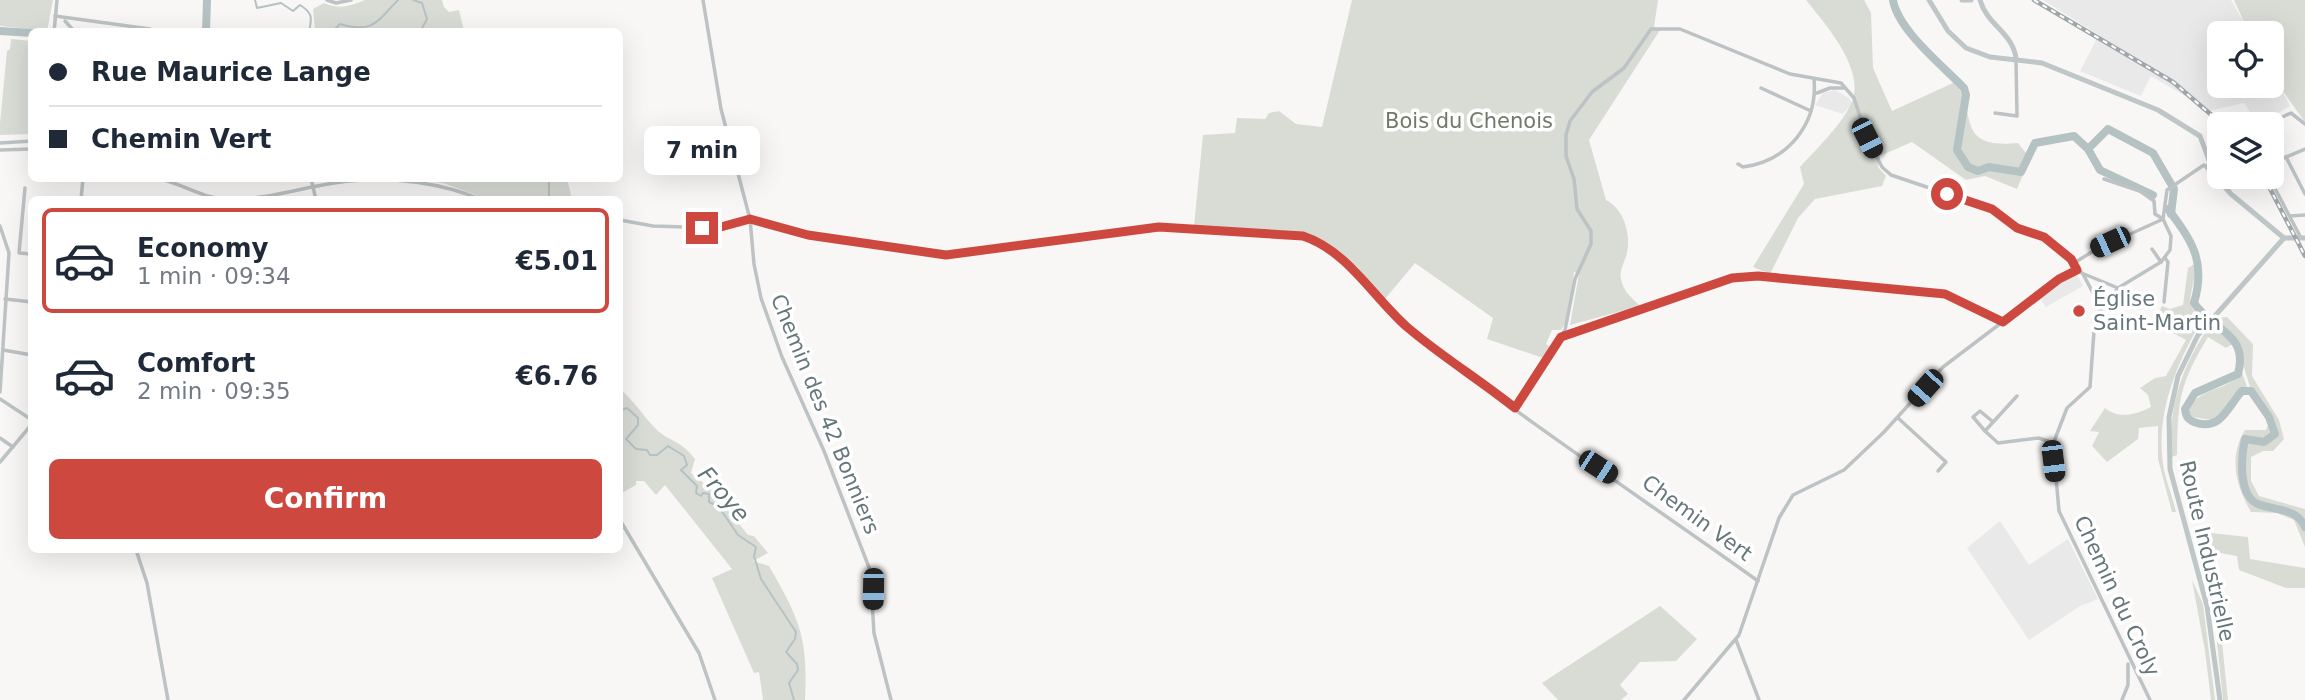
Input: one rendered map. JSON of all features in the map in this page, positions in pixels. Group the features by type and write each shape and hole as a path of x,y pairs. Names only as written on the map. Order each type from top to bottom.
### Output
{"street":[{"path":"54,28 57,0"},
{"path":"327,0 337,3 351,0"},
{"name":"Chemin des 42 Bonniers","path":"703,0 720,109 750,219 755,275 768,323 870,570 874,633 891,700"},
{"path":"1929,0 1948,31 1960,44 1982,55 2042,63 2158,110 2200,136 2207,164 2172,186 2166,193 2162,219"},
{"path":"1962,0 1971,0"},
{"path":"1980,0 1989,19 2010,39 2016,58 2017,116 1994,113"},
{"path":"55,16 141,28"},
{"path":"64,19 72,28"},
{"path":"1515,408 1569,322 1575,279 1592,238 1577,209 1574,179 1564,148 1566,135 1582,103 1624,68 1647,33 1658,27 1680,29 1782,71 1814,79 1833,80 1847,89 1854,98 1863,129 1877,159 1891,174 1992,209 2017,228 2044,237 2083,274 2118,288"},
{"path":"1738,164 1743,167 1754,166 1778,156 1801,133 1817,93 1814,79"},
{"path":"1761,88 1811,111"},
{"path":"1817,93 1830,88 1847,89"},
{"path":"2284,116 2291,113 2305,124"},
{"path":"0,143 28,141"},
{"path":"0,150 28,149"},
{"path":"2305,149 2286,157 2305,194"},
{"path":"2104,179 2140,191 2154,201 2155,214 2162,219 2171,236 2170,250 2163,260"},
{"path":"176,182 197,195 204,196"},
{"path":"312,182 315,196"},
{"path":"268,196 353,182"},
{"path":"392,182 439,186 470,196"},
{"path":"25,188 19,253 28,254"},
{"path":"2227,189 2284,238 2303,238"},
{"path":"2275,189 2303,238"},
{"path":"2290,216 2305,215"},
{"path":"623,221 642,226 717,228 750,219"},
{"name":"Chemin Vert","path":"750,219 808,235 946,255 1159,227 1303,236 1314,239 1348,265 1406,326 1515,408 1758,581"},
{"path":"2074,263 2095,250 2162,219"},
{"path":"0,226 9,253 0,391"},
{"name":"Route Industrielle","path":"2220,700 2207,606 2172,483 2168,442 2175,387 2188,353 2208,321 2261,267 2284,238"},
{"path":"2152,249 2168,262 2164,302"},
{"name":"Chemin du Croly","path":"2150,700 2059,511 2053,443 2067,408 2089,389 2092,323 2101,308 2118,288 2163,260"},
{"path":"1684,700 1736,640 1779,518 1789,500 1802,489 1844,470 1898,418 1943,367 2059,279 2077,270"},
{"path":"2083,274 2101,308"},
{"path":"1561,337 1732,278 1751,276 1945,294 2003,322"},
{"path":"5,299 28,302"},
{"path":"3,350 28,354"},
{"path":"1985,430 2017,396"},
{"path":"0,399 28,419"},
{"path":"1992,421 1980,411 1973,417 1998,443 2039,438 2053,443"},
{"path":"1898,418 1946,462 1938,471"},
{"path":"0,462 28,427"},
{"path":"0,438 13,447"},
{"path":"623,525 701,657 715,700"},
{"path":"137,553 147,583 168,700"},
{"path":"1736,640 1759,700"},
{"path":"2122,700 2130,676 2128,659"}],"shaded area":[{"path":"2043,0 2231,0 2243,21 2207,21 2207,98 2284,98 2284,95 2290,106 2279,112 2250,112 2244,103 2204,112 2187,97 2151,76 2141,96 2080,71 2099,35"},
{"path":"1835,90 1849,98 1852,103 1843,114 1815,105 1823,93"},
{"path":"2070,275 2078,276 2083,286 2046,307 2040,298"},
{"path":"2000,521 2029,565 2068,539 2098,599 2080,606 2029,640 1967,548"}],"green space":[{"path":"0,0 53,0 48,28 0,26"},
{"path":"365,0 442,0 449,12 459,10 463,28 315,28 313,9 324,3 335,6"},
{"name":"Bois du Chenois","path":"1352,0 1658,0 1654,27 1660,30 1589,140 1606,200 1622,216 1627,230 1628,246 1621,273 1622,283 1640,306 1570,325 1579,274 1574,272 1568,318 1561,330 1552,330 1546,344 1550,347 1543,358 1487,339 1493,318 1415,263 1385,299 1357,267 1309,234 1194,226 1203,135 1235,133 1237,118 1265,119 1269,113 1279,111 1296,124 1322,127"},
{"path":"1806,0 1864,0 1871,13 1873,68 1892,111 1955,82 1976,135 1985,141 2018,143 2030,158 2017,189 1985,176 1966,180 1912,142 1880,156 1878,167 1886,176 1882,186 1815,199 1798,218 1770,274 1753,267 1804,184 1800,167 1841,121 1851,104 1854,91 1849,62 1842,48"},
{"path":"2234,0 2305,0 2305,122 2284,93 2284,21 2244,21"},
{"path":"11,39 28,41 28,134 0,135 7,51 10,49"},
{"path":"433,182 568,182 571,196 478,196"},
{"path":"2196,263 2190,301 2202,320 2169,392 2162,430 2164,470 2176,512 2172,512 2158,459 2158,426 2139,428 2138,439 2107,462 2092,446 2099,432 2090,431 2105,408 2122,415 2134,414 2151,407 2148,395 2140,388 2155,378 2166,376 2186,340 2166,329 2157,316 2162,306 2170,309 2183,305 2188,268"},
{"path":"2227,317 2253,344 2252,376 2279,420 2284,439 2273,451 2263,451 2251,457 2251,481 2259,496 2305,509 2305,547 2294,520 2277,513 2251,512 2241,492 2235,461 2240,440 2245,430 2266,430 2271,418 2251,390 2236,342 2226,348 2208,337 2198,354 2182,393 2177,455 2172,457 2172,419 2186,367 2215,318"},
{"path":"2242,372 2247,387 2234,394 2216,421 2188,416 2196,400 2227,384"},
{"path":"623,392 650,423 689,452 695,459 691,473 712,490 748,535 754,536 768,553 753,561 769,566 795,616 805,660 805,700 763,700 759,672 754,673 712,578 732,569 665,485 656,495 644,481 636,481 636,485 623,492"},
{"path":"2193,531 2248,537 2250,559 2305,568 2305,588 2286,588 2239,570 2237,556 2220,553 2206,569"},
{"path":"2192,580 2203,604 2215,700 2211,700"},
{"path":"2207,583 2210,583 2220,623 2228,700 2223,700 2215,623"},
{"path":"1660,606 1697,639 1676,661 1640,662 1620,685 1628,694 1621,700 1558,700 1542,683"}],"waterway":[{"path":"206,28 207,0"},
{"name":"Froye","path":"255,0 257,8 281,3 293,11 300,5 310,16 310,28"},
{"name":"Froye","path":"336,28 340,24 351,27 374,24 398,0"},
{"name":"Froye","path":"413,0 422,3 427,19 422,28"},
{"path":"1893,0 1903,23 1912,35 1964,88 1966,95 1957,150 1968,167 1978,171 1989,167 2021,172 2035,143 2074,136 2088,149 2100,170 2153,195"},
{"path":"0,31 28,33"},
{"path":"2088,149 2108,129 2153,153 2174,189 2171,214"},
{"name":"Froye","path":"549,182 549,196"},
{"path":"2168,209 2195,253 2199,276 2194,303 2234,341 2240,360 2238,374 2195,393 2185,409 2186,415 2194,422 2211,424 2222,416 2242,391 2251,391 2269,417 2275,434 2264,442 2245,439 2242,475 2247,493 2258,504 2296,516 2305,527"},
{"name":"Froye","path":"623,410 627,408 638,418 638,425 626,439 636,449 647,450 650,455 657,455 668,446 684,456 687,465 681,470 697,486 696,493 701,496 703,493 709,494 709,502 719,507 738,535 756,547 754,556 761,579 796,632 795,639 786,652 797,664 798,670 789,683 794,700"}],"railway":[{"path":"2034,0 2173,82 2208,112"},
{"path":"2270,189 2305,256"}],"place":[{"name":"Église Saint-Martin","path":"2079,311"}],"route":[{"path":"702,228 717,228 750,219 808,235 847,238 946,255 1159,227 1180,226 1303,236 1314,239 1329,249 1359,275 1406,326 1515,408 1561,337 1732,278 1758,276 1812,280 1945,294 1995,315 2003,322 2059,279 2077,270 2071,259 2044,237 2011,225 1992,209 1947,194"}]}
